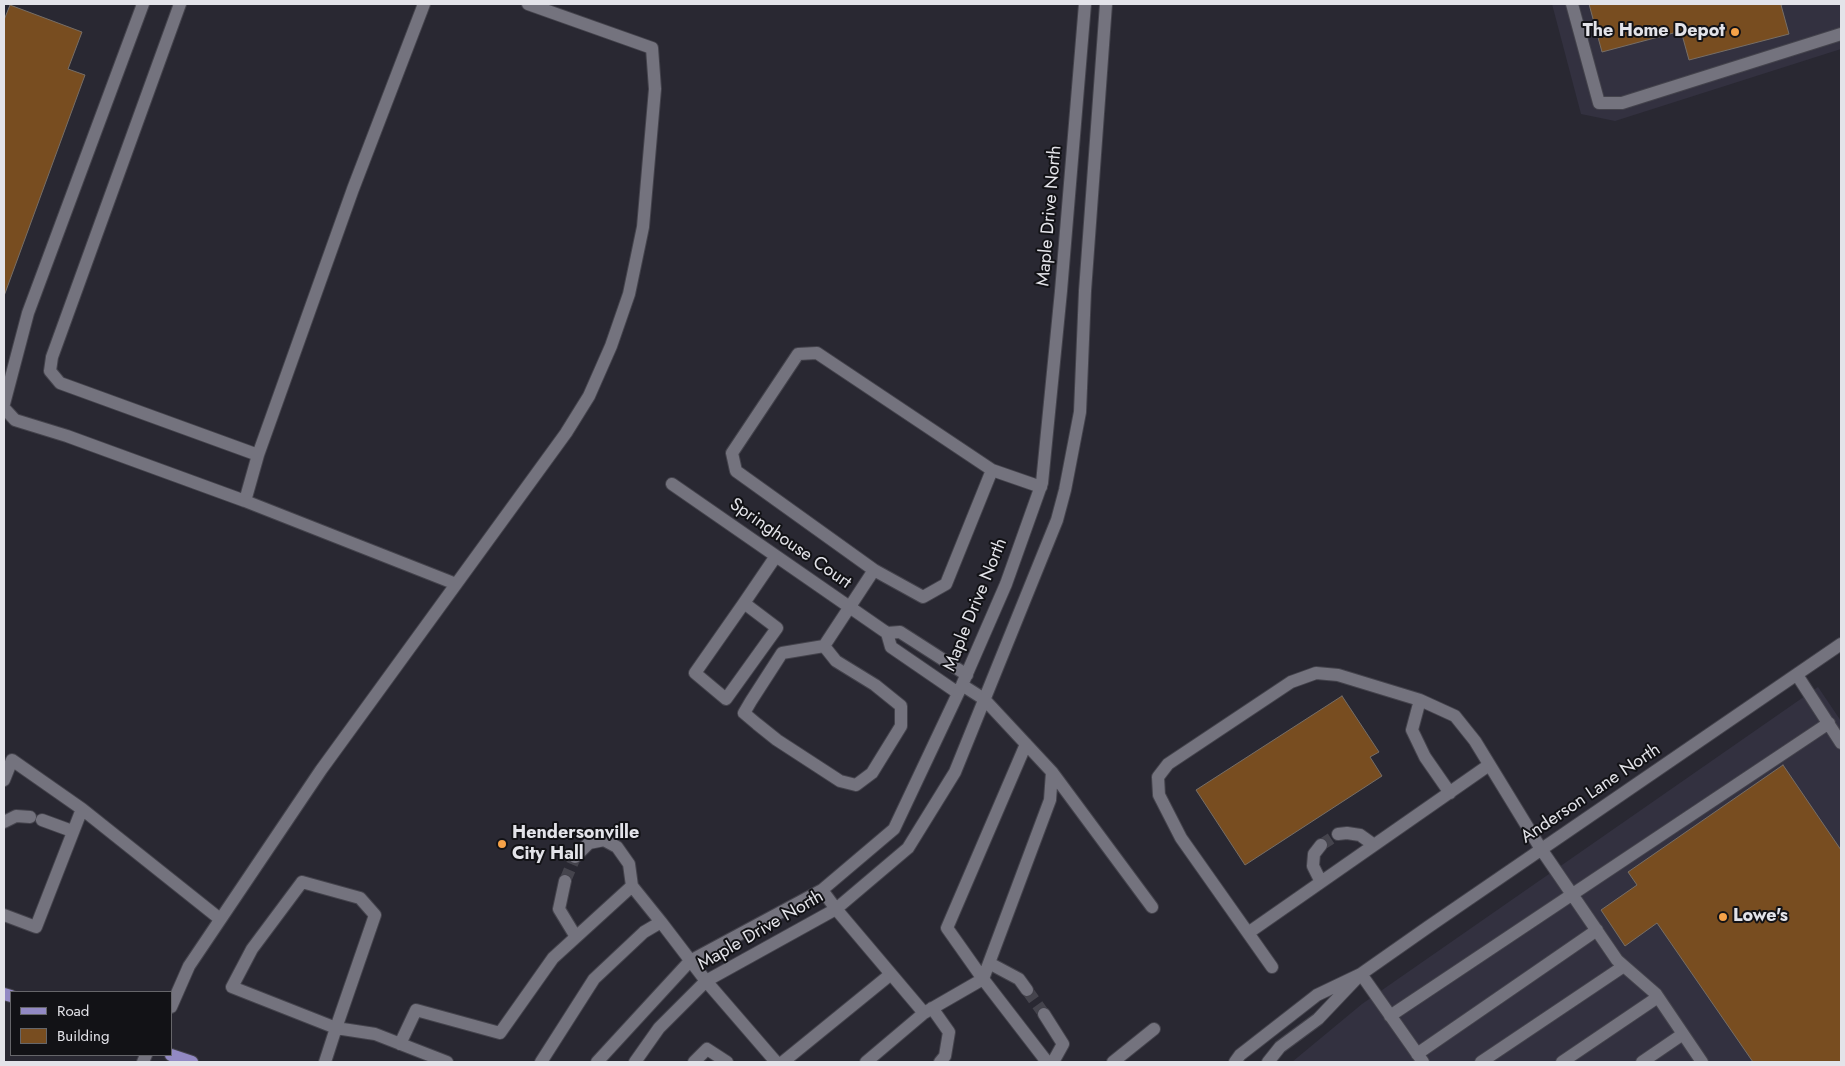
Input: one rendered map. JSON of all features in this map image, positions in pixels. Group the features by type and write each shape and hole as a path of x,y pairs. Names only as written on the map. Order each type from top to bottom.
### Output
{"main road":[{"path":"172,1055 192,1062"}],"street":[{"path":"4,404 28,313 143,4"},
{"path":"180,4 52,357 50,371 60,382 258,455"},
{"path":"245,502 258,455 353,188 424,4"},
{"path":"172,1005 189,966 321,770 566,433 589,396 611,346 629,294 643,227 655,89 652,48 528,4"},
{"name":"Maple Drive North","path":"597,1062 690,961 822,890 894,829 963,684 1006,584 1042,485 1061,290 1085,4"},
{"name":"Maple Drive North","path":"635,1062 659,1028 706,981 836,909 908,848 955,772 1057,520 1065,490 1080,412 1085,292 1106,4"},
{"path":"1572,4 1599,103 1622,103 1841,34"},
{"path":"1061,290 1085,292"},
{"path":"992,470 946,584 923,597 874,570 736,471 732,453 798,354 817,353 992,470 1065,490"},
{"path":"4,408 15,420 67,436 245,502 456,584"},
{"name":"Springhouse Court","path":"672,484 887,633"},
{"path":"744,602 777,628 726,699 696,673 744,602 776,556"},
{"path":"824,646 836,661 875,686 901,706 901,726 872,774 856,785 840,781 777,740 744,713 782,654 824,646 874,570"},
{"path":"963,684 891,646 887,633 900,632 984,699 1052,772 1152,907"},
{"name":"Anderson Lane North","path":"1235,1062 1240,1055 1317,995 1361,974 1841,644"},
{"path":"1272,967 1181,838 1159,795 1158,777 1168,764 1291,682 1316,673 1338,675 1420,700 1455,716 1475,741 1541,849 1617,960 1658,997 1702,1062"},
{"path":"1797,674 1841,743"},
{"path":"1420,700 1412,730 1426,757 1450,793"},
{"path":"1390,1016 1829,723"},
{"path":"1026,744 947,928 1046,1062"},
{"path":"4,780 12,760 82,809 220,919"},
{"path":"1248,933 1489,765"},
{"path":"866,1062 928,1010 983,979 1050,800 1052,772"},
{"path":"4,916 36,928 82,809"},
{"path":"4,822 16,816 36,819 72,831"},
{"path":"1338,834 1347,832 1360,835 1374,845"},
{"path":"575,857 589,844 604,840 617,847 629,864 632,886 706,981 776,1062"},
{"path":"1321,845 1314,854 1313,866 1321,882"},
{"path":"565,881 559,909 576,937"},
{"path":"325,1062 336,1028 375,915 360,898 302,882 252,949 232,988 336,1028 375,1034 447,1062"},
{"path":"400,1044 416,1010 500,1033 553,958 632,886"},
{"path":"822,890 891,974 949,1032 945,1056 940,1062"},
{"path":"541,1062 594,979 644,932 661,922"},
{"path":"1361,974 1420,1058 1597,930"},
{"path":"989,963 1019,979 1027,990"},
{"path":"1481,1062 1624,966"},
{"path":"783,1062 891,974"},
{"name":"Anderson Lane North","path":"1268,1062 1280,1046 1318,1019 1361,974"},
{"path":"1562,1062 1658,997"},
{"path":"1044,1014 1063,1044 1053,1062"},
{"path":"1113,1062 1154,1029"},
{"path":"1642,1062 1683,1034"},
{"path":"694,1062 707,1049 727,1062"}],"shaded area":[{"path":"1552,4 1841,4 1841,49 1615,121 1581,114"},
{"path":"1818,687 1841,721 1841,1062 1292,1062 1362,1004"}],"building":[{"name":"The Home Depot","path":"1589,4 1785,4 1781,5 1789,34 1689,60 1681,31 1602,52"},
{"path":"10,5 82,32 68,69 85,75 4,296 4,20"},
{"path":"1342,696 1379,752 1370,757 1382,776 1245,865 1196,790"},
{"name":"Lowe's","path":"1783,765 1841,850 1841,1062 1753,1062 1657,923 1625,946 1601,910 1637,885 1628,872"}],"tunnel":[{"path":"1321,845 1338,834"},
{"path":"565,881 575,857"},
{"path":"1027,990 1044,1014"}],"place":[{"name":"The Home Depot","path":"1735,32"},
{"name":"Hendersonville City Hall","path":"502,844"},
{"name":"Lowe's","path":"1723,917"}]}
